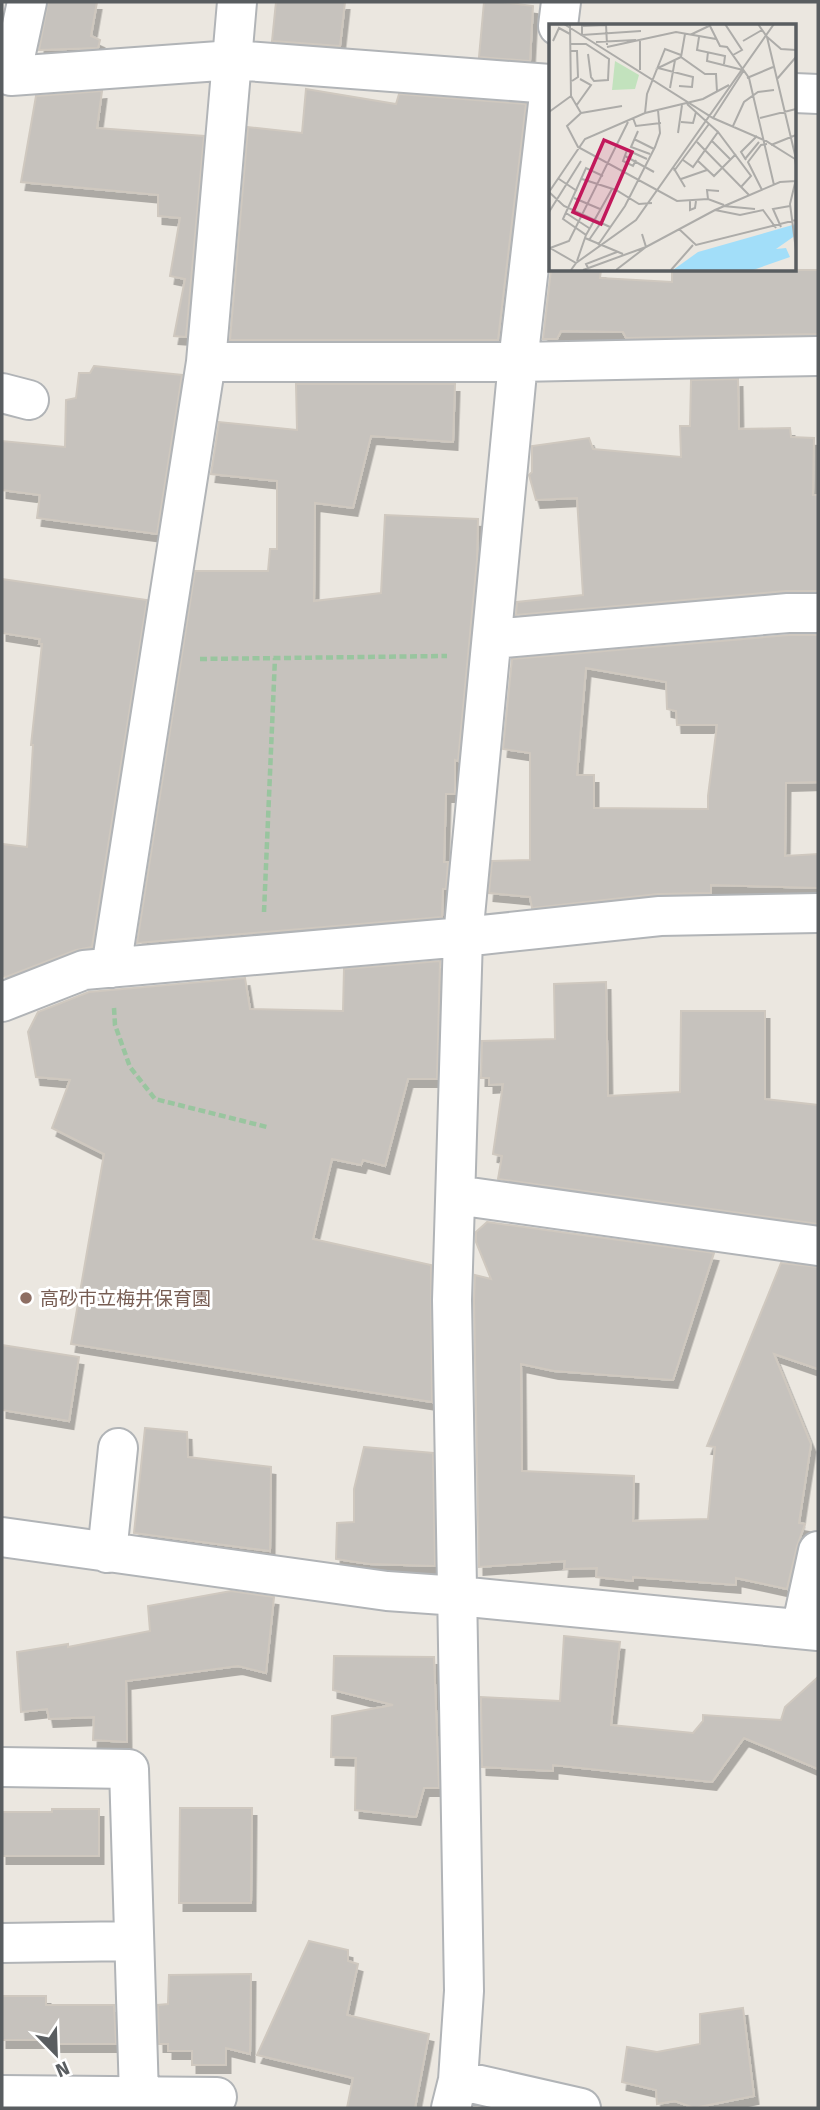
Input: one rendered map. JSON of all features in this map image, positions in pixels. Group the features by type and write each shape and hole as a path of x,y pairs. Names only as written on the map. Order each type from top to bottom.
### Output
{"street":[{"path":"27,2 6,75 233,60 549,85"},
{"path":"111,968 206,362 237,2"},
{"path":"558,24 561,2"},
{"path":"796,93 818,94"},
{"path":"549,102 518,362 463,937 452,1300 464,1990 455,2094 581,2108"},
{"path":"206,362 518,362 818,356"},
{"path":"492,647 774,614 818,613"},
{"path":"2,1002 84,971 111,968 463,937 660,916 818,913"},
{"path":"456,1195 818,1246"},
{"path":"107,1553 118,1448"},
{"path":"2,1537 387,1591 809,1630 818,1551"},
{"path":"2,1767 129,1769 139,2096"},
{"path":"2,1943 134,1941"},
{"path":"2,2095 217,2097"}],"path":[{"path":"161,659 275,658 492,647"},
{"path":"262,955 275,658"},
{"path":"111,968 115,1025 130,1067 155,1099 267,1127"}],"building":[{"path":"48,2 97,2 91,36 100,40 98,48 39,50"},
{"path":"276,2 345,2 340,46 272,41"},
{"path":"484,2 533,6 530,61 479,57"},
{"path":"306,89 396,104 399,94 526,104 498,340 230,340 248,127 302,133"},
{"path":"102,91 97,128 204,136 186,337 174,336 185,279 170,276 180,218 158,216 158,195 21,182 36,96"},
{"path":"818,270 818,334 626,338 623,332 561,331 557,339 543,339 551,271 601,271 600,278 672,282 672,271"},
{"path":"94,366 182,375 157,534 37,518 40,495 2,490 2,441 65,447 66,400 76,398 79,373 90,373"},
{"path":"738,379 739,429 790,428 791,437 814,438 813,495 818,495 818,591 786,591 516,615 517,602 583,595 577,498 536,500 529,475 532,472 532,446 589,438 593,449 681,457 680,426 690,426 691,380"},
{"path":"296,384 455,384 453,442 371,436 353,508 315,503 314,601 381,593 385,515 478,519 477,560 458,761 455,760 455,794 446,794 444,862 448,862 442,917 137,943 195,571 268,571 270,549 277,549 277,481 211,474 219,422 297,430"},
{"path":"2,579 147,600 92,947 76,950 6,977 2,976 2,844 27,847 31,745 42,644 39,644 40,639 2,633"},
{"path":"789,635 818,635 818,782 786,783 785,856 818,854 818,888 711,885 711,893 658,894 532,908 530,897 489,893 492,861 530,860 530,753 503,749 512,659","holes":["586,668 666,682 667,709 676,711 677,725 717,725 708,809 594,808 594,775 577,775"]},
{"path":"440,961 437,1079 408,1079 385,1166 363,1160 361,1165 332,1159 313,1239 431,1265 432,1402 71,1344 104,1154 52,1128 70,1080 36,1077 28,1032 38,1012 89,992 245,978 250,1009 343,1011 344,969"},
{"path":"606,982 608,1096 680,1092 681,1011 765,1011 765,1099 818,1105 818,1224 498,1179 502,1156 493,1154 503,1084 489,1085 489,1078 481,1078 482,1041 555,1039 554,984"},
{"path":"487,1222 714,1253 673,1380 554,1371 521,1364 522,1471 634,1476 633,1521 708,1519 715,1447 707,1446 781,1263 818,1267 818,1369 774,1354 811,1444 799,1523 805,1524 787,1589 736,1578 736,1585 633,1577 633,1581 596,1577 597,1568 564,1569 565,1561 479,1567 474,1300 475,1275 491,1279 476,1242 476,1232"},
{"path":"2,1345 79,1357 69,1421 2,1410"},
{"path":"145,1428 187,1432 188,1457 271,1467 270,1551 134,1533"},
{"path":"364,1447 433,1453 435,1566 369,1564 336,1559 337,1523 354,1522 354,1489"},
{"path":"231,1591 274,1597 266,1673 238,1666 126,1681 127,1742 93,1740 94,1717 49,1719 47,1709 21,1712 17,1652 68,1644 68,1647 150,1631 148,1606"},
{"path":"564,1636 620,1642 611,1725 693,1733 703,1721 703,1715 781,1720 785,1707 818,1677 818,1769 744,1738 712,1782 553,1765 553,1771 482,1767 481,1697 560,1701"},
{"path":"334,1656 434,1657 439,1788 424,1788 416,1817 355,1810 356,1758 331,1757 332,1716 393,1705 333,1690"},
{"path":"180,1808 252,1808 251,1903 179,1903"},
{"path":"52,1809 99,1809 99,1856 2,1856 2,1812 52,1812"},
{"path":"309,1941 348,1950 348,1961 358,1964 347,2015 429,2034 415,2108 347,2108 353,2078 257,2055"},
{"path":"251,1974 250,2054 226,2048 226,2065 192,2065 192,2051 168,2051 168,2044 159,2044 158,2005 168,2004 169,1975"},
{"path":"2,1996 46,1996 46,2005 114,2005 116,2044 54,2044 54,2040 2,2040"},
{"path":"743,2008 754,2096 694,2108 675,2101 657,2104 656,2090 622,2082 627,2047 657,2052 700,2044 700,2014"}],"place":[{"name":"高砂市立梅井保育園","path":"26,1298"}]}
